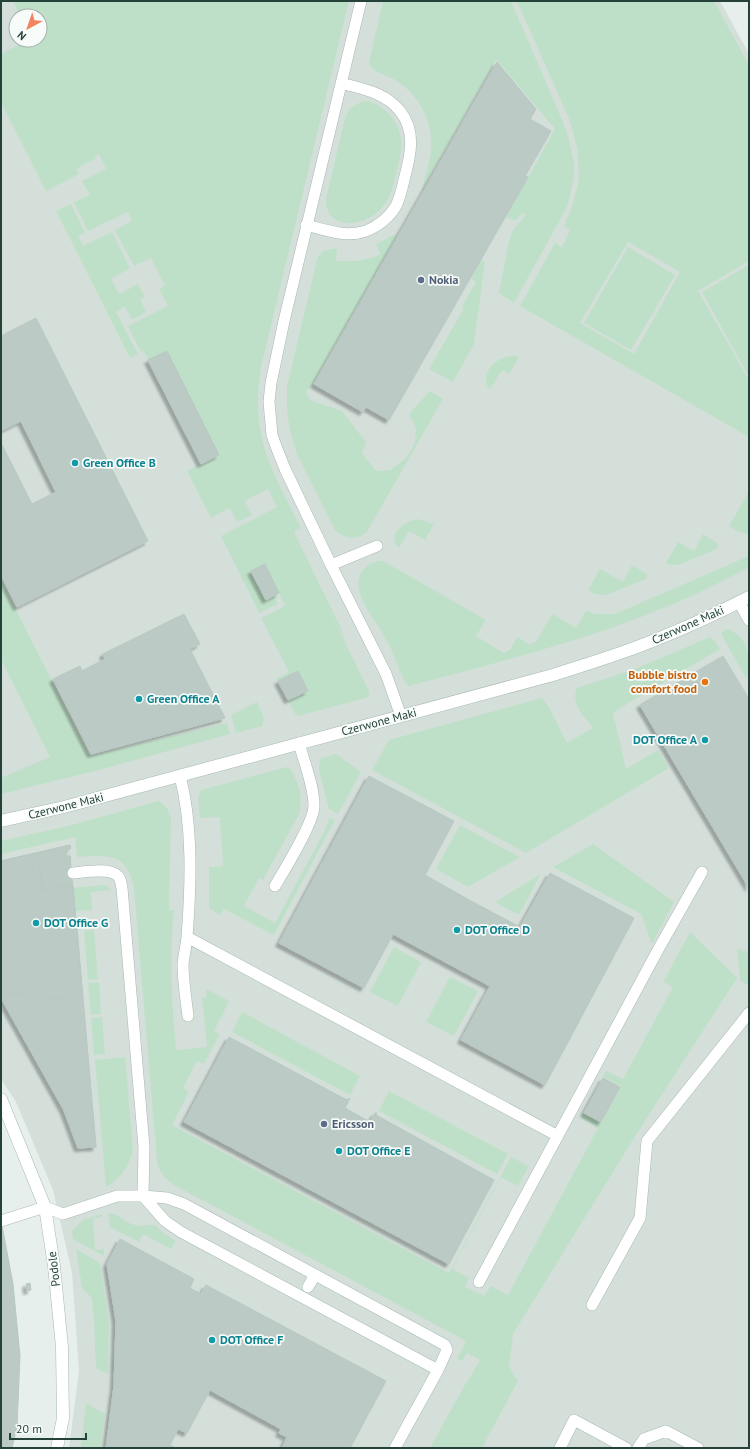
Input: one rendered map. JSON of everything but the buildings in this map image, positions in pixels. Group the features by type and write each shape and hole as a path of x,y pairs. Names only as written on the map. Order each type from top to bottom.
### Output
{"street":[{"name":"Czerwone Maki","path":"1,821 64,807 532,681 608,657 670,634 744,600"},
{"name":"Podole","path":"1,1099 45,1207 54,1266 62,1347 63,1418 57,1448"}],"lane":[{"path":"361,1 306,225 271,383 269,402 272,435 277,449 332,565 378,656 391,685 401,716"},
{"path":"306,225 339,233 348,233 364,232 378,225 388,216 398,201 408,163 411,136 406,119 400,110 383,96 341,83"},
{"path":"332,565 377,546"},
{"path":"744,600 749,620"},
{"path":"276,886 309,824 314,808 312,790 299,743"},
{"path":"180,776 186,800 188,817 190,881 187,937 183,964 188,1016"},
{"path":"73,873 101,871 110,872 118,877 122,888 144,1147 143,1196 164,1221 181,1232 438,1370"},
{"path":"479,1282 659,948 702,872"},
{"path":"187,937 558,1136"},
{"path":"592,1305 640,1218 647,1141 749,1013"},
{"path":"1,1221 45,1207 63,1214 117,1196 167,1198 184,1204 445,1345 447,1347 447,1352 395,1448"},
{"path":"308,1287 314,1275"},
{"path":"560,1448 574,1420 626,1448"},
{"path":"638,1448 644,1439 666,1431 698,1448"}],"shaded area":[{"path":"1,1 720,1 749,54 749,1448 69,1448 79,1371 72,1272 53,1190 16,1102 1,1079"}],"green space":[{"path":"13,1 349,1 261,367 258,391 258,413 261,433 272,469 301,528 294,532 339,624 346,643 322,596 369,691 369,697 298,716 293,711 288,700 307,691 276,679 289,672 261,618 285,606 265,565 251,572 266,600 274,596 278,604 259,613 221,536 277,507 268,489 245,501 252,515 237,522 230,508 211,518 187,471 219,455 167,351 148,360 144,351 141,352 128,326 168,306 159,289 165,286 151,258 134,266 115,230 132,221 128,212 88,231 74,202 90,195 82,181 106,169 99,154 95,156 96,158 76,169 79,174 46,191 1,102 1,54 13,48 48,48 48,8 16,8"},
{"path":"383,1 511,1 563,122 574,162 574,176 568,204 514,303 499,293 510,237 514,229 526,215 523,213 515,221 506,217 555,129 496,59 421,192 431,150 430,130 423,110 418,101 404,86 373,69 369,62"},
{"path":"517,1 714,1 749,65 749,261 698,291 749,380 749,437 520,306 555,243 562,247 570,230 564,226 571,209 579,175 577,148 570,121","holes":["628,242 680,272 634,354 580,323"]},
{"path":"368,101 382,108 394,120 400,134 400,156 389,198 380,210 365,220 347,223 338,221 332,217 327,209 326,199 345,118 354,106"},
{"path":"71,204 85,233 78,236 83,246 112,232 130,268 111,279 119,294 138,284 145,297 140,299 146,312 132,320 125,307 116,312 138,354 130,358 56,211"},
{"path":"398,233 312,385 306,392 310,400 342,411 366,442 362,453 376,471 390,470 406,458 415,443 416,428 409,414 430,391 443,399 367,532 359,537 351,538 335,530 297,454 290,431 287,410 287,387 318,256 325,250 337,248 336,261 364,260 381,254 376,244"},
{"path":"628,247 675,275 631,350 584,323"},
{"path":"481,260 485,262 474,344 453,382 429,369 464,308 462,306 476,282 471,279"},
{"path":"749,265 749,377 702,292"},
{"path":"515,356 519,357 509,374 502,370 490,389 487,385 486,377 492,365 501,359"},
{"path":"749,491 749,534 746,534 741,533 729,526"},
{"path":"416,519 434,524 425,540 409,531 399,548 395,543 395,534 406,523"},
{"path":"703,534 717,543 717,549 678,565 666,563 678,542 694,551"},
{"path":"749,556 749,567 709,588 667,607 625,623 540,651 409,686 406,684 384,636 361,597 358,581 366,567 374,562 383,561 486,620 476,636 504,653 510,650 517,637 529,644 536,642 552,614 576,628 586,611 596,614 615,614"},
{"path":"632,565 647,575 646,579 606,595 594,594 588,590 600,569 623,582"},
{"path":"1,580 90,756 227,723 230,734 95,771 1,794 1,778 50,757 1,659"},
{"path":"728,629 741,638 747,648 749,677 746,678 722,636 722,632"},
{"path":"710,637 720,649 613,713 626,769 658,750 669,768 526,853 372,770 389,740 542,698 550,709 567,743 593,728 579,710 577,705 575,694 577,688 635,669"},
{"path":"257,702 264,718 262,726 236,733 231,715"},
{"path":"336,754 361,772 338,814 329,809 319,768 321,758"},
{"path":"287,767 292,771 300,790 300,812 263,880 259,878 244,906 275,923 325,830 329,818 335,820 274,935 224,909 220,915 209,908 209,867 223,866 220,817 200,818 198,798 201,790"},
{"path":"159,801 167,808 171,818 169,910 174,910 172,928 172,980 176,1050 207,1047 202,998 207,997 206,989 229,1001 214,1031 220,1034 204,1064 197,1061 183,1088 189,1092 172,1125 449,1273 511,1157 529,1166 518,1186 501,1177 452,1269 469,1278 465,1287 484,1296 491,1286 508,1295 598,1128 581,1118 583,1113 602,1123 621,1086 603,1077 606,1071 623,1079 673,987 663,982 690,932 737,978 634,1138 513,1334 509,1367 518,1381 482,1448 430,1448 480,1360 467,1353 462,1361 457,1359 466,1341 174,1185 160,1171 157,1160 134,889 131,877 126,868 121,862 107,856 77,857 75,837 1,854 1,841 68,826"},
{"path":"460,825 520,857 468,887 436,869"},
{"path":"593,844 674,902 652,944 641,914 553,867"},
{"path":"541,874 519,915 495,902"},
{"path":"103,885 108,886 110,890 91,892 92,910 75,911 73,888"},
{"path":"94,930 98,979 88,980 84,931"},
{"path":"394,947 421,962 398,1006 370,992"},
{"path":"737,949 749,952 749,986 740,980"},
{"path":"450,977 478,991 454,1036 426,1022"},
{"path":"99,982 101,1014 91,1015 88,983"},
{"path":"242,1012 360,1076 350,1095 232,1032"},
{"path":"102,1017 105,1054 94,1055 91,1018"},
{"path":"125,1057 133,1150 124,1172 106,1187 95,1060"},
{"path":"389,1091 508,1154 497,1174 379,1111"},
{"path":"108,1213 115,1214 135,1225 155,1225 176,1241 171,1249 143,1234 139,1242 110,1227"},
{"path":"102,1214 102,1217 93,1218 95,1250 104,1249 104,1256 73,1239 72,1231 83,1220"},
{"path":"76,1249 100,1263 109,1322 108,1374 96,1368 92,1298 82,1288"},
{"path":"86,1403 105,1414 100,1448 81,1448"}],"place":[{"name":"Nokia","path":"421,280"},
{"name":"Green Office B","path":"75,463"},
{"name":"Bubble bistro comfort food","path":"705,682"},
{"name":"Green Office A","path":"139,699"},
{"name":"DOT Office A","path":"705,740"},
{"name":"DOT Office G","path":"36,923"},
{"name":"DOT Office D","path":"457,930"},
{"name":"Ericsson","path":"324,1124"},
{"name":"DOT Office E","path":"339,1151"},
{"name":"DOT Office F","path":"212,1340"}]}
